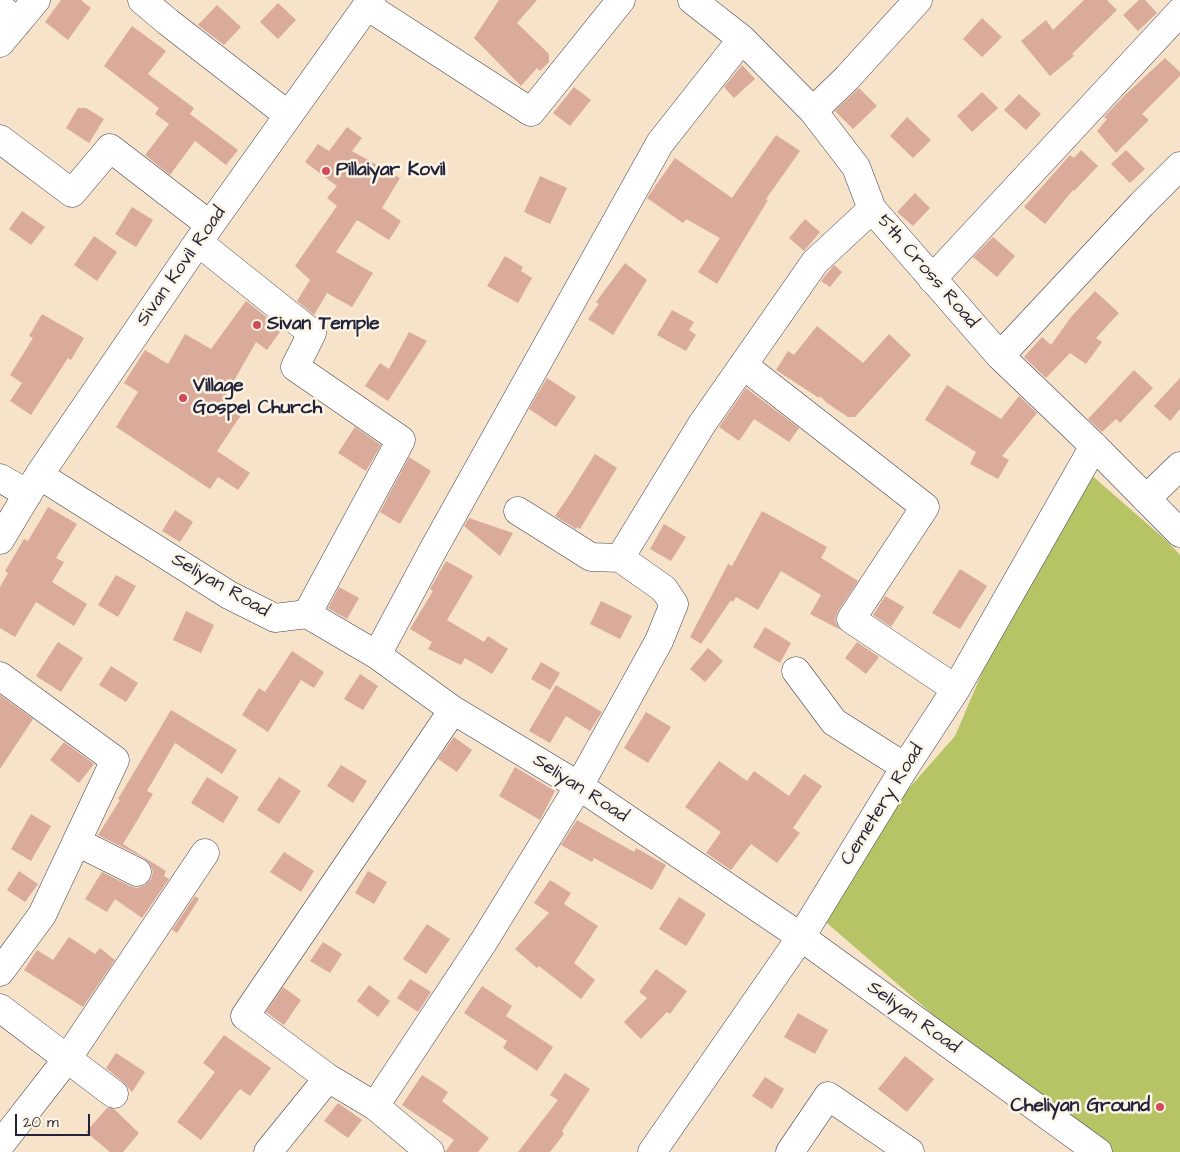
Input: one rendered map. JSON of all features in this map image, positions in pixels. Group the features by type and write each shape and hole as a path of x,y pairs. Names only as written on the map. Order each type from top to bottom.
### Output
{"street":[{"path":"6,25 36,0"},
{"path":"142,0 288,115"},
{"path":"369,3 531,112 621,0"},
{"name":"5th Cross Road","path":"692,0 742,39 813,111 856,166 872,210 932,279 1000,356 1094,446 1180,533"},
{"path":"813,111 847,78 918,0"},
{"name":"Sivan Kovil Road","path":"0,540 33,484 204,234 369,3"},
{"path":"932,279 1180,12"},
{"path":"377,655 433,550 660,143 742,39"},
{"path":"0,139 72,193 110,148 312,333 295,367 401,440 307,614"},
{"path":"1000,356 1142,204 1178,171"},
{"path":"620,558 702,424 815,262 872,210"},
{"path":"743,366 926,507 850,619 956,689"},
{"name":"Cemetery Road","path":"652,1152 801,937 905,767 956,689 1094,446"},
{"path":"1146,499 1180,466"},
{"name":"Seliyan Road","path":"0,478 33,484 229,595 275,618 307,614 377,655 453,710 579,786 801,937 1098,1152"},
{"path":"375,1106 484,941 579,786 659,641 674,604 664,589 620,558 591,557 518,511"},
{"path":"796,671 834,722 905,767"},
{"path":"0,676 115,760 42,915 0,972"},
{"path":"430,1152 375,1106 328,1078 245,1016 453,710"},
{"path":"78,842 137,872"},
{"path":"0,1145 67,1059 206,853"},
{"path":"0,1008 114,1094"},
{"path":"268,1152 328,1078"},
{"path":"790,1152 828,1096 910,1152"}],"green space":[{"path":"1089,473 1168,542 1180,555 1180,1152 1092,1152 806,905 955,736 1017,591"}],"building":[{"path":"61,0 81,0 91,8 68,40 45,22"},
{"path":"499,0 537,0 517,23 549,54 549,62 540,71 537,68 521,86 474,38"},
{"path":"1084,0 1107,0 1117,10 1072,54 1074,56 1050,76 1021,41 1046,20 1053,30"},
{"path":"1139,0 1145,0 1157,13 1138,31 1123,15"},
{"path":"278,3 296,20 278,39 260,22"},
{"path":"217,5 241,27 224,45 198,25"},
{"path":"982,18 1002,37 982,57 963,39"},
{"path":"132,26 166,51 148,74 194,108 190,114 238,150 226,165 195,141 170,175 145,155 169,124 155,114 159,108 104,66"},
{"path":"1165,58 1180,72 1180,76 1142,114 1149,120 1116,153 1097,131 1107,119 1104,117"},
{"path":"742,65 755,79 734,98 724,87"},
{"path":"574,87 591,100 570,126 553,113"},
{"path":"859,88 877,106 853,129 835,111"},
{"path":"982,92 998,108 972,132 957,116"},
{"path":"1019,94 1041,114 1026,130 1004,110"},
{"path":"78,108 86,108 104,119 89,143 66,128"},
{"path":"907,117 931,140 913,158 890,136"},
{"path":"347,127 362,138 352,151 400,178 382,208 401,221 389,240 357,220 336,252 373,273 352,307 327,293 314,315 297,301 310,280 295,266 337,206 327,198 337,186 305,162 318,144 329,151"},
{"path":"776,135 800,151 766,199 768,200 717,284 698,272 720,238 686,219 683,223 647,198 675,158 732,198"},
{"path":"1081,150 1098,166 1073,190 1045,224 1024,207 1070,155 1074,158"},
{"path":"1126,150 1145,169 1130,183 1111,164"},
{"path":"540,176 567,188 550,224 524,212"},
{"path":"915,193 930,208 913,226 897,212"},
{"path":"132,207 153,220 136,247 115,234"},
{"path":"22,211 45,227 31,245 9,229"},
{"path":"805,219 820,232 804,251 789,238"},
{"path":"94,236 117,252 97,281 74,265"},
{"path":"993,237 1015,256 997,277 973,257"},
{"path":"505,256 523,267 521,271 532,278 518,303 487,286"},
{"path":"625,263 647,280 613,335 588,319 599,304 596,302"},
{"path":"834,265 842,272 830,287 821,281"},
{"path":"1095,291 1119,313 1096,338 1102,342 1086,364 1070,353 1046,378 1024,357 1042,337 1051,345 1071,317"},
{"path":"246,301 282,329 267,350 256,342 223,400 243,412 217,451 250,473 238,490 218,477 210,489 116,427 138,392 124,383 145,350 168,364 185,334 211,349"},
{"path":"672,310 694,322 689,330 696,335 686,351 657,335"},
{"path":"42,314 84,338 71,360 68,358 31,415 10,401 22,383 10,375 33,338 29,336"},
{"path":"817,326 863,363 889,334 911,355 855,417 848,417 820,396 819,398 776,370 788,351 794,355"},
{"path":"409,332 427,341 388,401 365,386 380,363 389,369"},
{"path":"1134,370 1153,388 1120,423 1116,419 1102,432 1088,419"},
{"path":"547,378 576,397 556,427 529,409"},
{"path":"1180,378 1180,409 1170,421 1154,406"},
{"path":"947,385 1001,419 1019,396 1037,413 1002,456 1009,460 998,479 970,464 976,452 925,420"},
{"path":"746,388 799,428 789,442 754,419 739,441 719,427"},
{"path":"355,427 381,445 366,471 338,453"},
{"path":"595,454 617,468 580,529 577,527 576,529 555,516"},
{"path":"409,457 431,471 400,524 380,512"},
{"path":"48,507 77,524 56,558 64,562 52,582 87,604 74,626 36,602 15,637 0,628 0,587 8,573 5,571 24,539 28,541"},
{"path":"175,510 193,522 180,542 162,531"},
{"path":"762,511 827,547 821,558 858,581 838,611 835,619 841,630 810,614 821,595 781,571 758,610 736,597 733,602 731,600 701,644 690,637 728,564 732,566"},
{"path":"469,518 513,533 500,556 464,526"},
{"path":"664,524 686,537 671,561 650,549"},
{"path":"446,561 473,576 447,620 484,642 488,636 508,649 492,674 465,658 461,665 428,649 432,642 410,629 433,591 430,589"},
{"path":"960,569 987,586 960,629 932,613"},
{"path":"116,575 136,586 118,617 98,605"},
{"path":"339,587 359,598 347,619 328,608"},
{"path":"885,596 904,607 891,627 873,615"},
{"path":"601,601 632,616 620,639 590,624"},
{"path":"186,611 214,625 201,653 173,640"},
{"path":"765,627 791,643 780,663 753,647"},
{"path":"58,642 83,658 61,692 36,676"},
{"path":"857,642 879,657 866,674 845,658"},
{"path":"708,648 723,661 705,682 690,669"},
{"path":"292,651 324,672 314,688 301,680 268,732 242,715 259,688 265,692"},
{"path":"541,662 560,673 550,690 531,679"},
{"path":"111,666 138,683 126,702 99,685"},
{"path":"360,674 378,686 363,710 344,699"},
{"path":"556,685 602,712 590,731 566,716 550,743 529,731"},
{"path":"0,695 33,719 0,769"},
{"path":"171,710 237,750 222,774 175,743 147,791 153,794 123,844 166,871 164,876 169,879 142,918 115,899 107,912 85,899 102,872 137,888 145,885 151,879 153,872 150,864 144,858 98,835"},
{"path":"646,712 671,727 648,763 624,748"},
{"path":"454,737 472,750 457,772 438,759"},
{"path":"64,742 94,764 79,783 50,760"},
{"path":"719,761 747,781 754,771 789,796 804,774 822,786 793,828 800,833 777,863 751,844 731,870 706,853 721,832 685,807"},
{"path":"341,765 367,781 353,803 327,786"},
{"path":"515,767 555,791 540,820 499,796"},
{"path":"207,777 239,797 223,823 191,803"},
{"path":"279,777 301,791 279,824 257,810"},
{"path":"31,814 51,826 31,861 11,849"},
{"path":"577,820 634,852 636,848 666,865 652,890 594,858 592,862 561,845"},
{"path":"284,852 314,871 301,892 270,872"},
{"path":"19,871 38,884 25,902 7,890"},
{"path":"368,871 387,882 374,904 355,893"},
{"path":"550,880 571,893 564,904 598,926 574,963 595,980 581,999 539,966 537,968 515,949 549,913 534,903"},
{"path":"195,896 199,899 177,933 172,930"},
{"path":"679,897 706,914 686,946 659,929"},
{"path":"427,924 450,939 426,974 403,959"},
{"path":"69,937 95,954 100,948 115,960 83,1007 24,970 37,950 53,960"},
{"path":"323,942 342,954 330,973 310,961"},
{"path":"656,969 687,991 670,1014 667,1012 641,1039 624,1022 647,998 639,992"},
{"path":"410,979 431,992 418,1012 397,998"},
{"path":"369,985 390,1001 378,1017 357,1001"},
{"path":"482,986 512,1006 506,1016 553,1047 537,1071 503,1048 507,1041 464,1013"},
{"path":"283,987 301,1000 284,1025 266,1012"},
{"path":"798,1013 828,1030 815,1054 784,1037"},
{"path":"224,1035 271,1068 250,1096 240,1089 201,1140 177,1122 215,1072 203,1063"},
{"path":"116,1053 145,1072 132,1092 106,1068"},
{"path":"905,1056 934,1079 907,1112 878,1089"},
{"path":"565,1073 590,1089 562,1131 564,1134 550,1152 518,1152 558,1100 550,1095"},
{"path":"422,1075 448,1092 442,1101 489,1138 478,1152 445,1152 454,1140 402,1105"},
{"path":"765,1077 784,1089 772,1109 752,1096"},
{"path":"338,1103 362,1120 348,1138 324,1121"},
{"path":"107,1108 114,1109 139,1133 123,1152 110,1152 86,1132"}],"place":[{"name":"Pillaiyar Kovil","path":"326,171"},
{"name":"Sivan Temple","path":"257,325"},
{"name":"Village Gospel Church","path":"183,398"},
{"name":"Cheliyan Ground","path":"1160,1107"}]}
